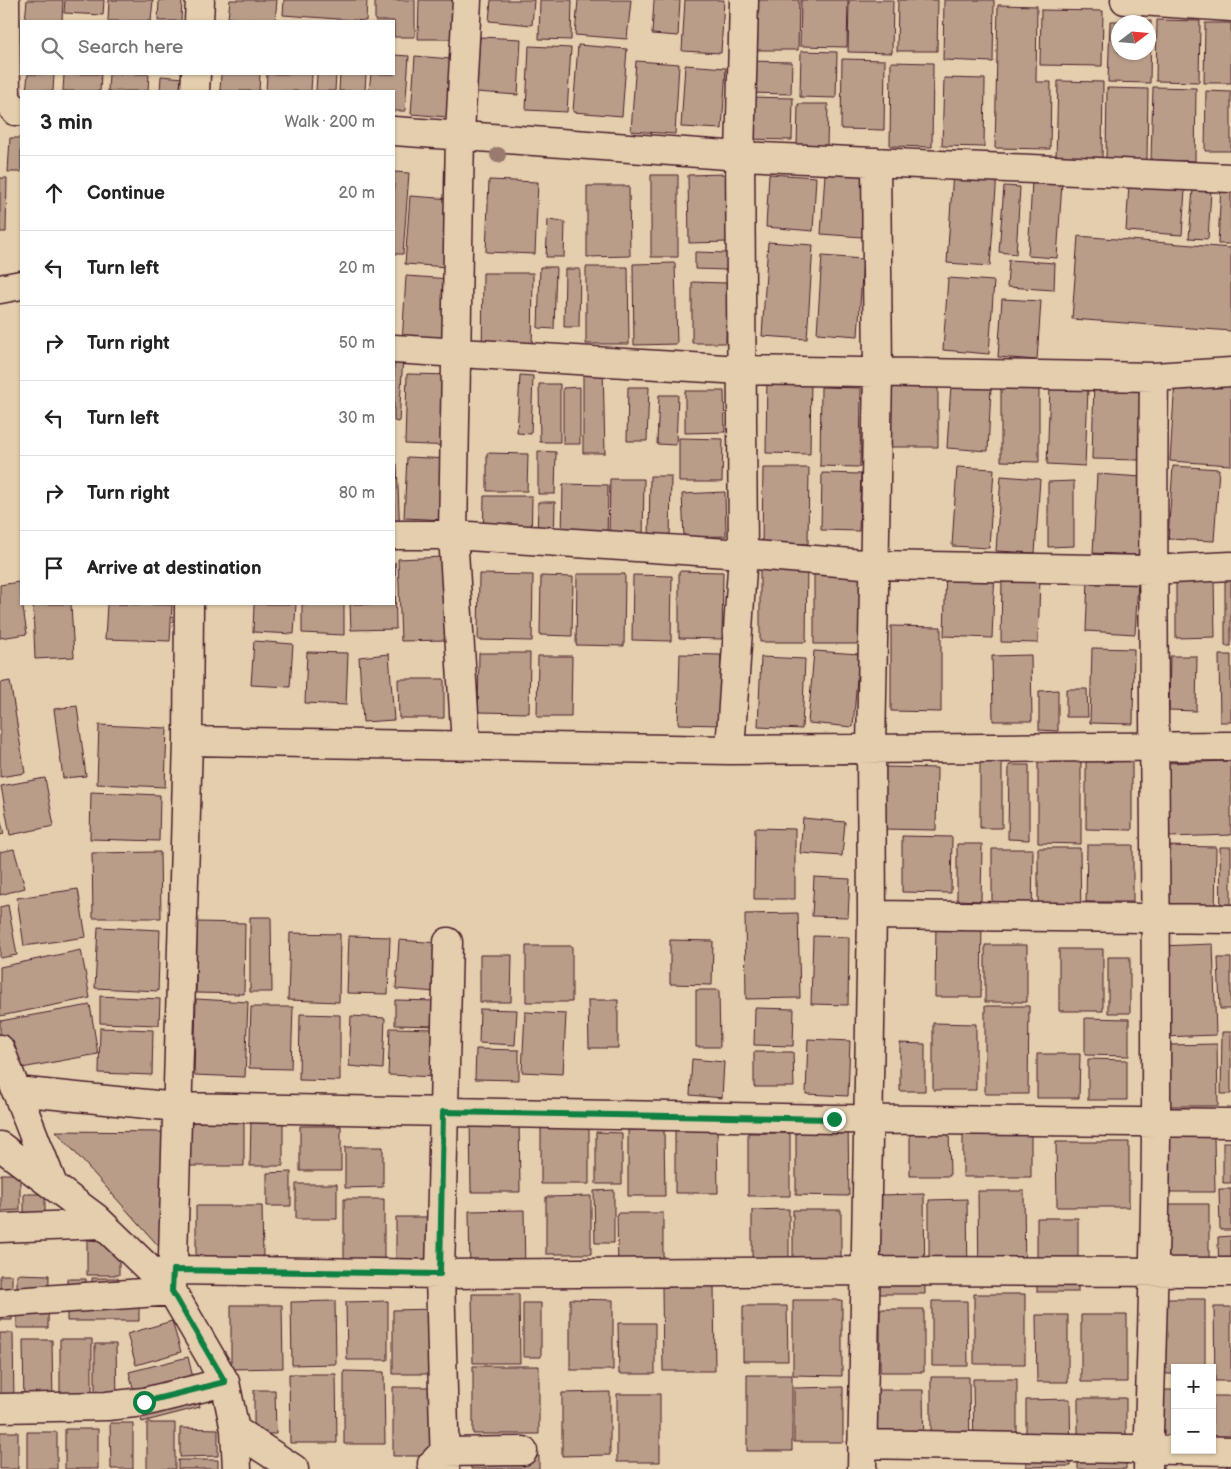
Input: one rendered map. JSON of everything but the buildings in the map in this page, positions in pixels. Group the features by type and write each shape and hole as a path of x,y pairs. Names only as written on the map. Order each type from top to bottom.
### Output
{"street":[{"path":"5,0 2,49 6,98 16,111 20,111"},
{"path":"199,20 200,0"},
{"path":"466,745 453,536 460,134 467,0"},
{"path":"730,750 743,554 740,156 744,0"},
{"path":"1124,0 1231,6"},
{"path":"195,90 196,75"},
{"path":"395,131 460,134 740,156 1231,178"},
{"path":"876,162 878,372 871,748 872,915 862,1456 1148,1460 1231,1451"},
{"path":"0,290 20,284"},
{"path":"395,349 741,370 1154,377 1231,372"},
{"path":"1148,1460 1156,1122 1156,918 1151,570 1154,377"},
{"path":"395,536 453,536 743,554 875,565 1151,570 1231,566"},
{"path":"172,1280 188,741 190,605"},
{"path":"188,741 730,750 1231,746"},
{"path":"872,915 1231,919"},
{"path":"448,942 443,1112 438,1463 523,1451"},
{"path":"0,1050 54,1186"},
{"path":"16,1091 177,1107 868,1119 1231,1123"},
{"path":"0,1146 54,1186 172,1280 225,1382 235,1430 237,1469"},
{"path":"0,1228 102,1224"},
{"path":"0,1303 172,1280 440,1274 1153,1270 1231,1272"},
{"path":"0,1408 107,1406 144,1402 225,1382"},
{"path":"235,1430 294,1469"}],"route":[{"path":"144,1402 225,1382 203,1341 172,1291 173,1270 440,1274 443,1112 834,1119"}]}
